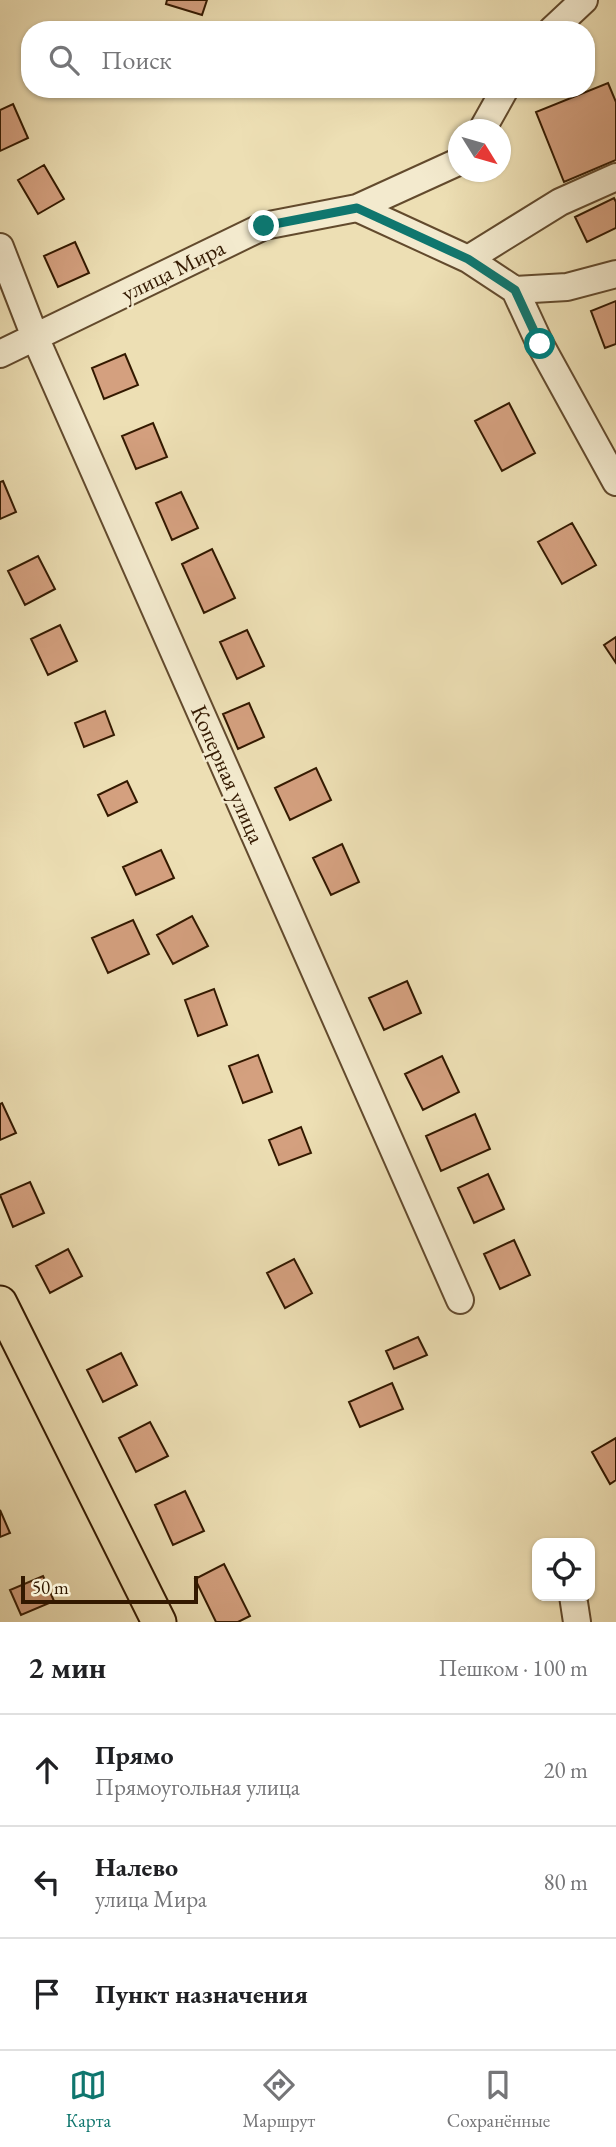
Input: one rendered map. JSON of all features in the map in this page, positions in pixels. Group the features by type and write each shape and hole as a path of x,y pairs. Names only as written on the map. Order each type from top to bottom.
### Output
{"main road":[{"path":"0,1303 159,1622"}],"street":[{"path":"562,21 584,0"},
{"path":"488,119 500,98"},
{"name":"улица Мира","path":"0,354 264,226 357,208 448,167"},
{"path":"468,259 560,202 616,177"},
{"path":"357,208 468,259 515,290 540,344 616,482"},
{"name":"Коперная улица","path":"0,247 35,337 460,1300"},
{"path":"515,290 567,287 616,274"},
{"path":"574,1601 577,1622"}],"building":[{"path":"167,0 207,0 202,15 166,4"},
{"path":"608,83 616,102 616,160 564,182 536,112 571,98 595,98 595,88"},
{"path":"13,104 28,138 0,151 0,110"},
{"path":"44,165 64,199 38,214 18,180"},
{"path":"614,198 616,228 587,242 575,217"},
{"path":"75,242 89,273 58,287 44,256"},
{"path":"616,301 616,344 605,348 591,311"},
{"path":"125,354 138,385 104,399 92,368"},
{"path":"509,403 535,453 502,471 475,421"},
{"path":"153,423 167,457 136,469 122,436"},
{"path":"3,481 16,512 0,519 0,482"},
{"path":"181,492 198,528 172,540 156,503"},
{"path":"572,523 596,565 562,584 538,542"},
{"path":"212,549 235,598 204,613 182,564"},
{"path":"38,556 55,589 25,605 8,571"},
{"path":"60,625 77,661 48,675 31,639"},
{"path":"247,630 264,666 237,679 220,642"},
{"path":"616,637 616,663 604,645"},
{"path":"249,703 264,737 238,749 223,714"},
{"path":"105,711 114,735 84,747 75,723"},
{"path":"316,768 331,800 290,820 275,788"},
{"path":"127,781 137,802 108,816 98,795"},
{"path":"342,844 359,882 331,895 313,858"},
{"path":"161,850 174,878 136,895 123,867"},
{"path":"192,916 208,946 173,964 157,935"},
{"path":"133,920 149,954 108,973 92,938"},
{"path":"407,981 421,1013 384,1030 369,998"},
{"path":"214,989 227,1025 198,1036 185,1000"},
{"path":"258,1055 272,1092 243,1103 229,1066"},
{"path":"442,1056 459,1092 423,1110 405,1074"},
{"path":"2,1103 16,1133 0,1140 0,1104"},
{"path":"475,1114 490,1149 441,1171 426,1136"},
{"path":"301,1127 311,1153 279,1165 269,1140"},
{"path":"488,1174 504,1209 474,1223 458,1188"},
{"path":"30,1182 44,1213 13,1227 0,1195"},
{"path":"514,1240 530,1275 500,1289 484,1254"},
{"path":"68,1249 82,1276 50,1293 36,1266"},
{"path":"294,1259 312,1293 285,1308 267,1273"},
{"path":"418,1337 427,1355 394,1369 386,1351"},
{"path":"121,1353 137,1385 103,1402 87,1370"},
{"path":"392,1383 403,1409 360,1427 349,1402"},
{"path":"150,1422 168,1456 136,1472 119,1438"},
{"path":"616,1438 616,1480 610,1484 592,1452"},
{"path":"185,1491 204,1531 173,1545 155,1505"},
{"path":"0,1510 10,1533 0,1537"},
{"path":"224,1564 250,1616 238,1622 216,1622 195,1579"},
{"path":"43,1576 54,1601 21,1615 10,1590"}],"route":[{"path":"264,226 357,208 468,259 515,290 540,344"}]}
